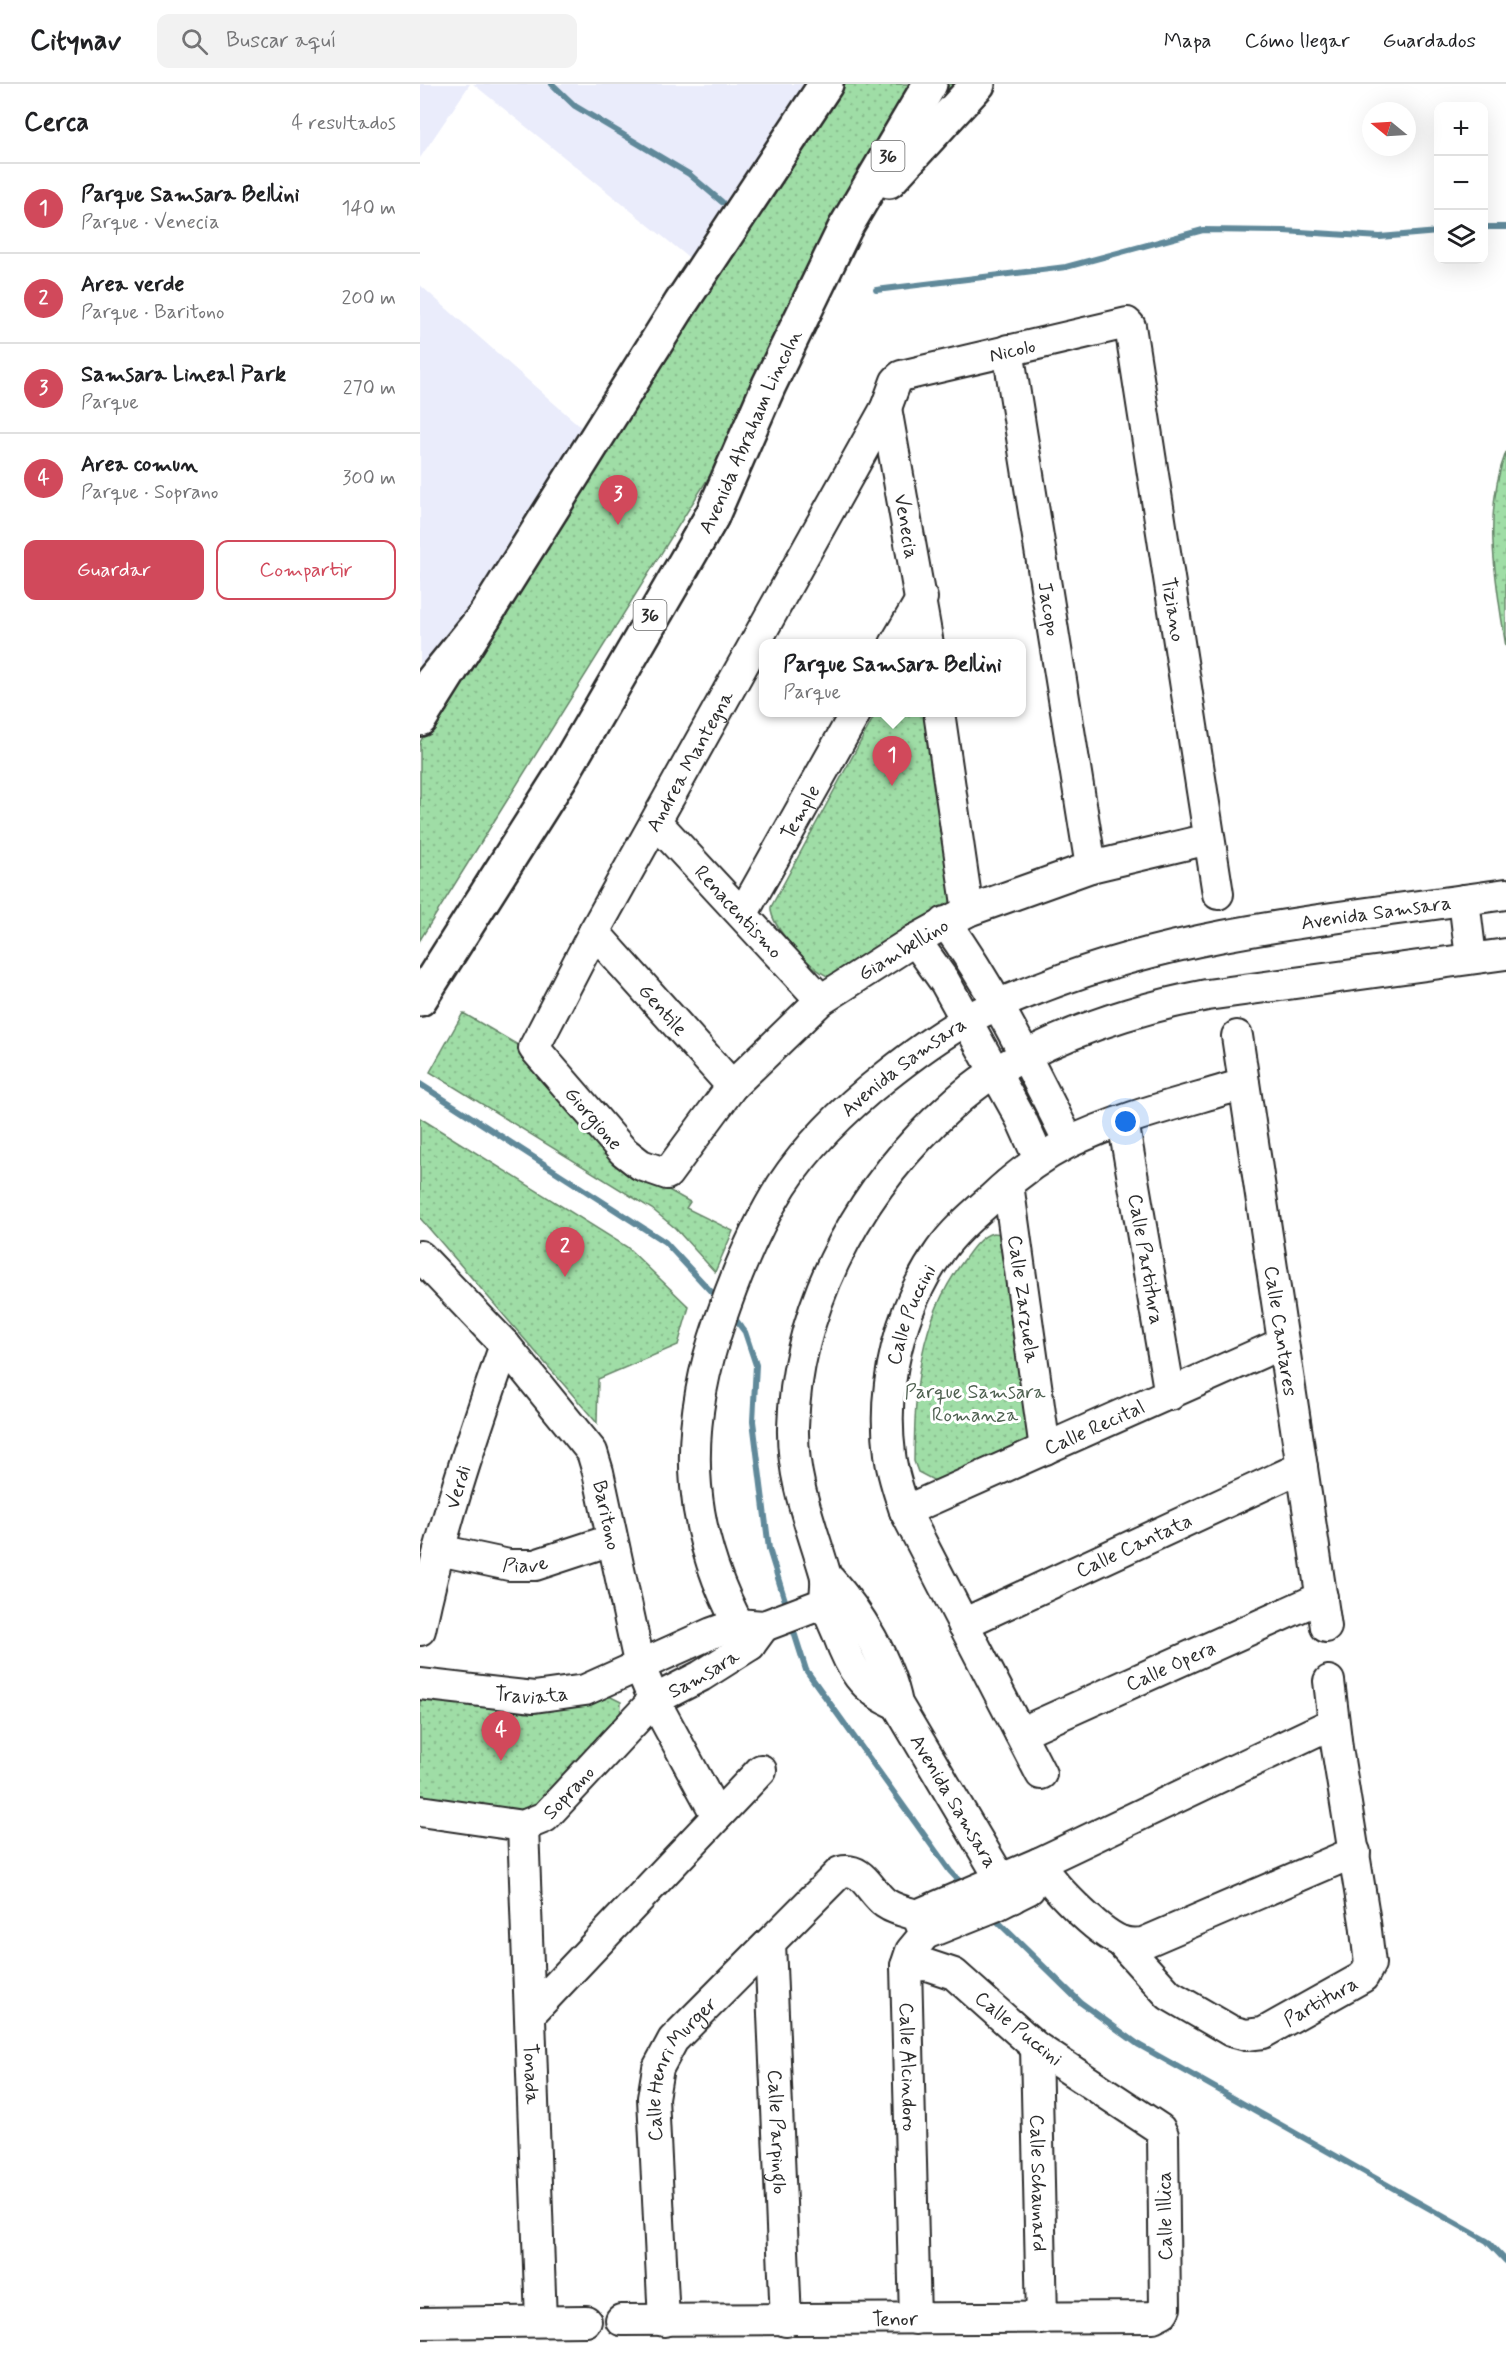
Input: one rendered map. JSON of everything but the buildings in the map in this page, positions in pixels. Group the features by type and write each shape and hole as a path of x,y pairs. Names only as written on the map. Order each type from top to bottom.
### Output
{"main road":[{"path":"420,719 681,303 826,84"},
{"name":"Avenida Abraham Lincoln","path":"420,983 712,516 769,385 846,228 930,84"},
{"path":"846,228 978,84"},
{"path":"420,999 560,778 712,516"},
{"path":"420,696 484,617"}],"street":[{"name":"Nicolo","path":"891,394 901,376 1127,323 1130,326"},
{"name":"Tiziano","path":"1130,326 1218,894"},
{"name":"Jacopo","path":"1008,350 1091,867"},
{"name":"Venecia","path":"891,394 927,639"},
{"name":"Andrea Mantegna","path":"534,1045 891,394"},
{"path":"898,639 922,598"},
{"name":"Temple","path":"743,913 853,717"},
{"path":"939,717 957,917 973,961 998,1004 1069,1142"},
{"name":"Renacentismo","path":"656,822 743,913 821,1000"},
{"name":"Giambellino","path":"668,1174 732,1086 821,1000 915,940 957,917 1091,867 1209,838"},
{"name":"Avenida Samsara","path":"750,1631 721,1590 705,1545 695,1490 693,1461 697,1405 702,1377 723,1312 770,1206 784,1182 843,1113 875,1085 965,1020 998,1004 1090,968 1206,938 1506,894"},
{"path":"1464,900 1471,958"},
{"name":"Gentile","path":"594,932 732,1086"},
{"path":"915,940 942,976 995,1071 1039,1159"},
{"name":"Avenida Samsara","path":"997,1892 897,1704 882,1698 856,1676 832,1591 801,1497 793,1429 800,1370 819,1301 842,1243 886,1176 951,1106 995,1071 1024,1056 1099,1025 1168,1002 1506,954"},
{"name":"Calle Cantares","path":"1237,1036 1326,1627"},
{"name":"Giorgione","path":"534,1045 623,1151 641,1165 668,1174"},
{"name":"Calle Puccini","path":"1041,1774 905,1511 894,1478 890,1453 891,1378 898,1344 912,1302 927,1270 941,1248 958,1229 1039,1159 1069,1142 1123,1121 1244,1084"},
{"name":"Calle Partitura","path":"1123,1121 1170,1395"},
{"name":"Calle Zarzuela","path":"1008,1184 1045,1449"},
{"name":"Baritono","path":"420,1256 506,1345 592,1452 640,1668 654,1700 717,1816"},
{"name":"Calle Recital","path":"905,1511 1283,1343"},
{"name":"Verdi","path":"420,1630 439,1550 469,1446 506,1345"},
{"name":"Calle Cantata","path":"963,1624 1302,1467"},
{"name":"Piave","path":"439,1550 509,1564 535,1565 611,1540"},
{"path":"750,1631 832,1591"},
{"name":"Calle Opera","path":"1020,1732 1322,1597"},
{"name":"Samsara","path":"640,1668 687,1643 750,1631"},
{"name":"Samsara","path":"654,1700 700,1676 750,1631"},
{"name":"Traviata","path":"420,1684 502,1695 551,1696 585,1690 640,1668"},
{"name":"Partitura","path":"1120,1941 1169,1995 1231,2031 1246,2035 1263,2033 1363,1977 1368,1969 1356,1852 1329,1681"},
{"name":"Soprano","path":"420,1810 524,1826 545,1817 654,1700"},
{"path":"921,1925 1044,1871 1334,1723"},
{"path":"530,2014 761,1770"},
{"name":"Tonada","path":"524,1826 541,2321"},
{"path":"1044,1871 1107,1934 1120,1941 1143,1943 1356,1852"},
{"name":"Calle Henri Murger","path":"664,2320 653,2098 658,2068 664,2052 840,1872 857,1873 888,1905 921,1925"},
{"name":"Calle Alcindoro","path":"915,2319 906,1966 921,1925"},
{"name":"Calle Parpinglo","path":"770,1943 786,2320"},
{"name":"Calle Puccini","path":"906,1966 927,1965 954,1974 1036,2047 1158,2126"},
{"name":"Calle Schaunard","path":"1036,2047 1041,2319"},
{"name":"Calle Illica","path":"1158,2126 1163,2135 1165,2308"},
{"name":"Tenor","path":"621,2320 1153,2317 1163,2312 1165,2308"},
{"path":"420,2323 586,2321"}],"shaded area":[{"path":"420,84 470,84 420,158"},
{"path":"473,84 819,84 702,268"},
{"path":"420,285 590,435 420,706"}],"green space":[{"path":"840,84 954,84 420,940 420,742 467,664"},
{"path":"1506,452 1506,647 1495,574 1493,524 1494,500"},
{"path":"874,717 936,717 958,901 830,977 813,967 793,947 777,925 771,907"},
{"path":"463,1013 525,1049 649,1179 690,1202 686,1208 733,1231 715,1272 675,1228 652,1209 430,1072"},
{"path":"420,1118 627,1247 689,1307 678,1345 598,1379 597,1423 420,1218"},
{"name":"Parque Samsara Romanza","path":"993,1233 1003,1234 1035,1439 937,1482 918,1472 914,1461 916,1407 922,1356 928,1331 949,1283 976,1244"},
{"path":"420,1694 607,1695 621,1702 620,1721 539,1804 508,1813 420,1800"}],"waterway":[{"path":"552,84 575,106 689,174 722,202"},
{"path":"1488,227 1506,227"},
{"path":"876,290 1066,267 1203,230 1284,231 1380,237 1434,232"},
{"path":"420,1084 665,1242 717,1298"},
{"path":"732,1315 745,1332 756,1365 753,1421 769,1549 787,1607"},
{"path":"792,1626 806,1670 950,1871 964,1886"},
{"path":"993,1917 1080,2002 1139,2045 1487,2241 1506,2261"}],"place":[{"name":"Samsara Lineal Park","path":"618,525"},
{"name":"Parque Samsara Bellini","path":"892,786"},
{"name":"Area verde","path":"565,1277"},
{"name":"Area comun","path":"501,1761"}]}
